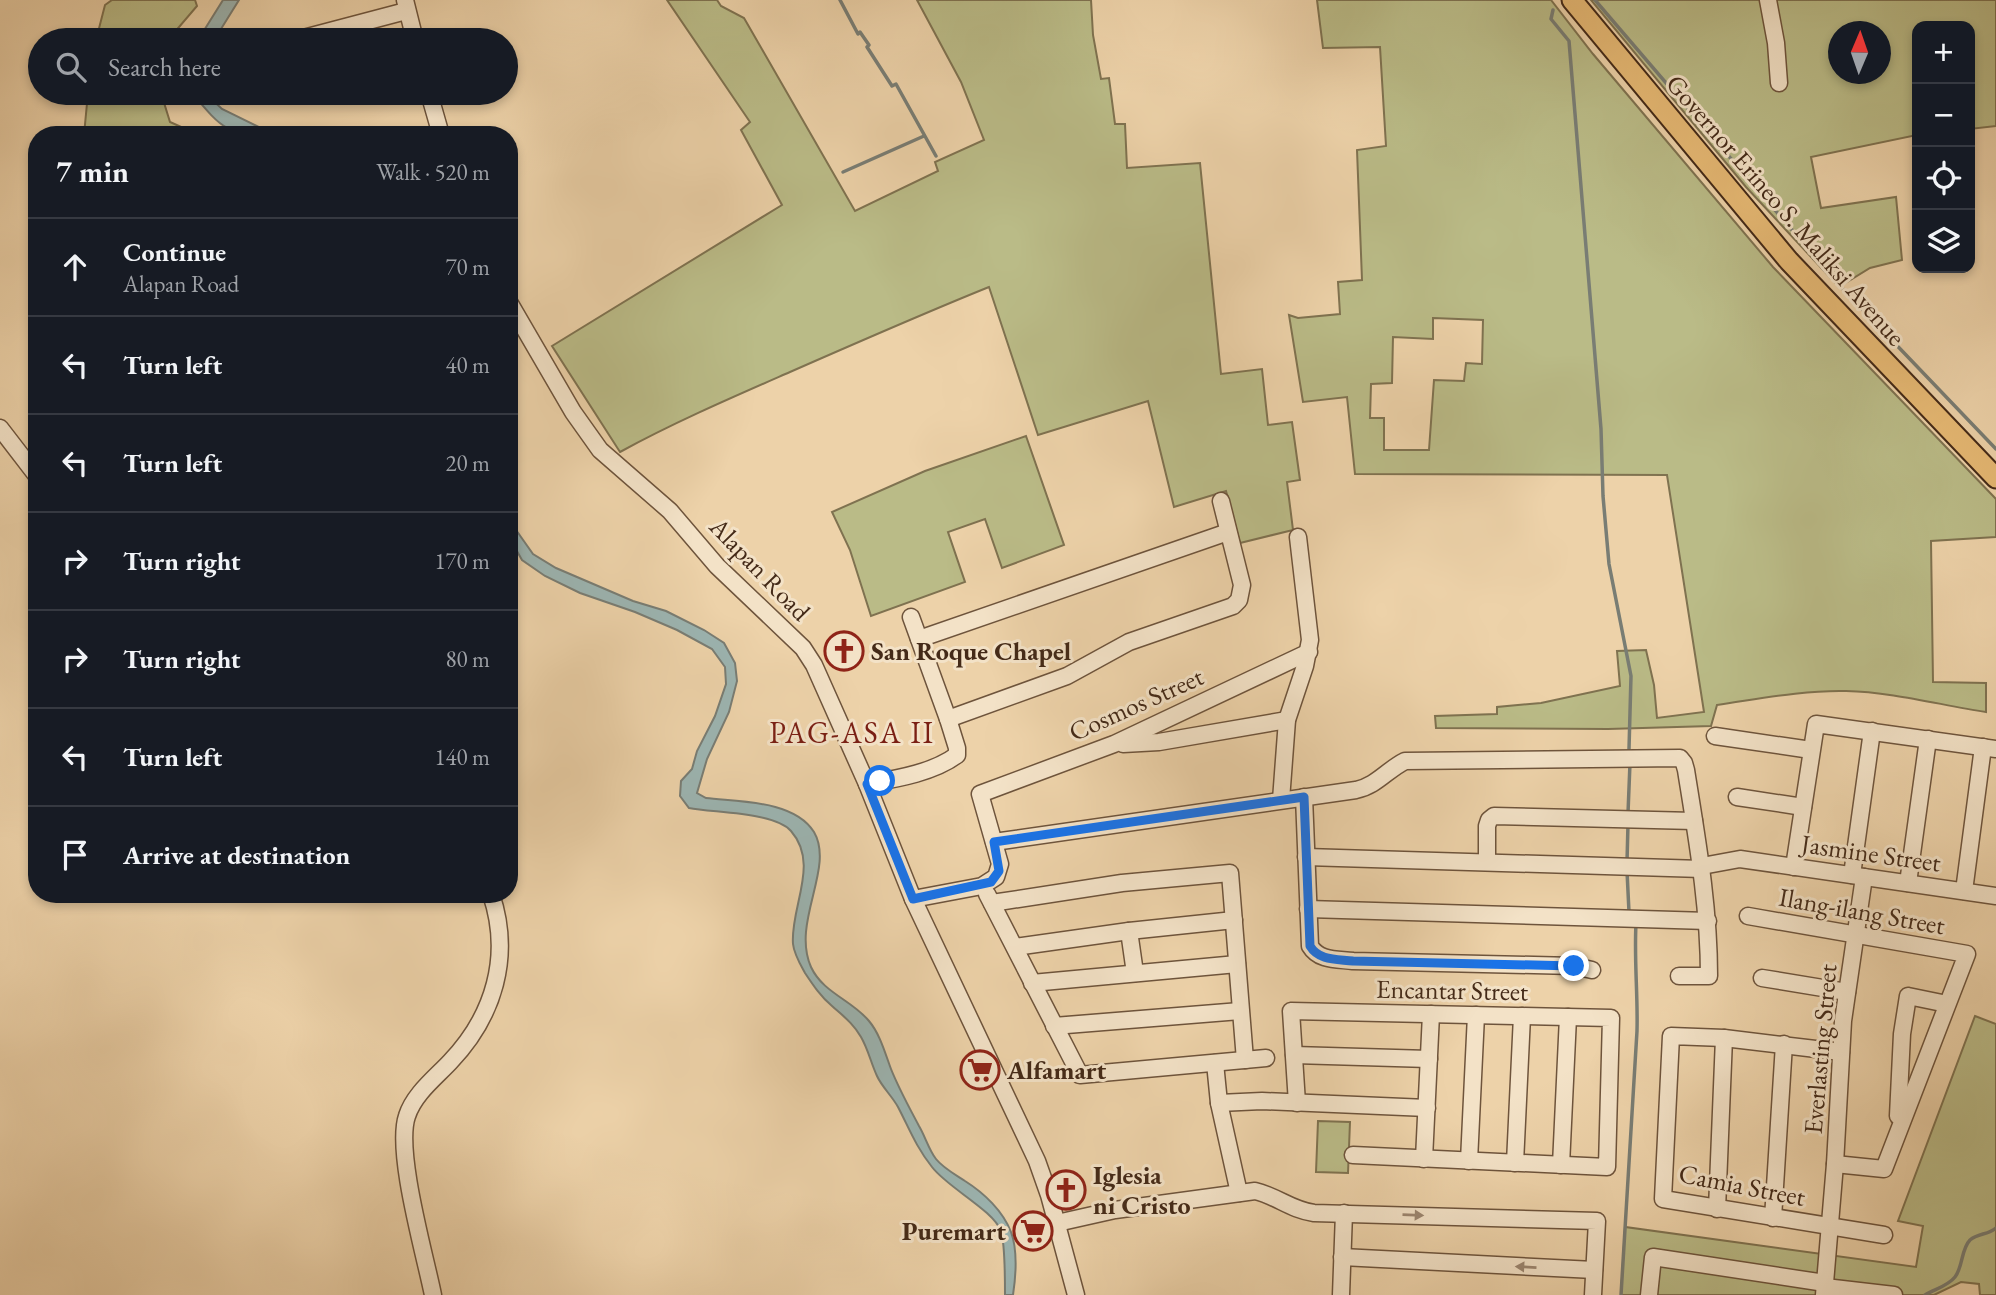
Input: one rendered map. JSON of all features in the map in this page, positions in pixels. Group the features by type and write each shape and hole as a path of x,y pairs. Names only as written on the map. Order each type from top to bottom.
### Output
{"main road":[{"name":"Governor Erineo S. Maliksi Avenue","path":"1572,0 1790,261 1996,478"}],"street":[{"path":"1768,0 1776,43 1779,83"},
{"path":"334,28 405,6 411,28"},
{"path":"432,105 438,126"},
{"name":"Alapan Road","path":"518,318 568,404 600,450 687,528 718,566 803,648 826,689 913,899 1022,1127 1043,1177 1058,1223 1076,1295"},
{"path":"0,428 28,464"},
{"path":"948,719 1067,676 1129,642 1233,606 1242,593 1242,585 1221,501"},
{"path":"919,639 1228,532"},
{"path":"1281,800 1287,720 1309,652 1310,640 1298,537"},
{"path":"867,784 918,772 957,755 948,719 911,617"},
{"name":"Cosmos Street","path":"994,842 980,793 1114,744 1309,652"},
{"path":"1114,744 1150,743 1287,720"},
{"path":"1794,867 1816,724 1872,731 1989,748 1964,891"},
{"name":"Everlasting Street","path":"1825,1288 1841,1052 1856,934 1858,876 1872,731"},
{"path":"1715,736 1811,750"},
{"path":"1908,883 1928,739"},
{"path":"913,899 991,882 999,871 994,842 1367,788 1405,761 1673,757 1680,758 1684,763 1708,921 1709,975 1679,976"},
{"path":"1304,797 1310,946 1315,953 1323,957 1443,964 1574,966 1592,970"},
{"path":"1737,797 1803,807"},
{"path":"1487,861 1488,826 1489,820 1494,816 1694,821"},
{"name":"Jasmine Street","path":"1306,857 1702,868 1740,859 1996,896"},
{"path":"992,903 1122,883 1230,873 1245,1060"},
{"path":"982,886 1080,1075 1266,1058"},
{"path":"433,1295 409,1183 404,1152 404,1126 411,1104 468,1043 490,1004 498,974 500,951 499,928 493,903"},
{"path":"1308,909 1708,921"},
{"name":"Ilang-ilang Street","path":"1748,916 1967,954 1947,1004"},
{"path":"1015,947 1234,920"},
{"path":"1129,931 1135,972"},
{"path":"1032,983 1237,964"},
{"path":"1762,978 1847,992"},
{"path":"1835,1164 1884,1169 1947,1004 1908,996 1902,1034 1897,1133"},
{"path":"1054,1026 1240,1011"},
{"name":"Encantar Street","path":"1294,1055 1291,1011 1611,1018 1607,1167 1561,1165"},
{"path":"1424,1159 1431,1014"},
{"path":"1469,1161 1476,1015"},
{"path":"1515,1163 1522,1016"},
{"path":"1353,1155 1561,1165 1568,1017"},
{"name":"Camia Street","path":"1724,1038 1671,1036 1663,1199 1884,1235"},
{"path":"1717,1209 1724,1038 1841,1052"},
{"path":"1773,1218 1784,1044"},
{"path":"1297,1103 1294,1055 1429,1059"},
{"path":"1215,1063 1219,1104 1238,1193"},
{"path":"1219,1104 1262,1101 1427,1108"},
{"path":"1058,1223 1115,1210 1238,1193 1263,1193 1293,1209 1303,1211 1597,1221 1593,1295"},
{"path":"1340,1295 1344,1213"},
{"path":"1342,1257 1594,1270"},
{"path":"1649,1295 1653,1257 1825,1288 1894,1295"}],"green space":[{"path":"112,0 195,0 197,6 178,28 99,28 105,5"},
{"path":"667,0 717,0 721,6 744,18 855,211 938,171 935,162 984,140 961,82 917,0 1091,0 1093,35 1101,79 1109,78 1115,124 1125,124 1127,168 1200,163 1221,374 1262,369 1268,425 1292,422 1300,480 1287,482 1293,530 1240,543 1226,491 1174,507 1148,401 1038,435 989,287 726,400 620,452 552,346 782,205 741,130 750,122"},
{"path":"1317,0 1551,0 1593,54 1773,267 1996,499 1996,537 1931,541 1933,682 1986,683 1986,712 1881,694 1830,691 1717,705 1711,726 1608,729 1436,728 1435,716 1497,714 1497,707 1541,703 1620,686 1617,651 1646,650 1654,685 1657,718 1704,712 1667,475 1355,474 1347,397 1303,402 1289,315 1298,318 1340,314 1338,282 1362,280 1357,150 1386,146 1380,47 1323,48","holes":["1433,318 1483,320 1482,364 1466,363 1464,381 1434,380 1429,450 1384,450 1384,418 1370,418 1371,384 1392,383 1393,337 1433,339"]},
{"path":"1591,0 1996,0 1996,126 1975,128 1975,21 1912,21 1912,136 1811,157 1821,208 1896,197 1902,260 1870,268 1839,287 1746,187"},
{"path":"87,105 165,105 170,122 179,126 85,126"},
{"path":"1026,436 1064,545 1002,568 985,519 948,532 965,582 871,616 850,550 832,512 925,471"},
{"path":"1975,1016 1996,1024 1996,1295 1980,1295 1979,1284 1961,1282 1934,1295 1621,1295 1625,1227 1916,1267 1923,1226 1898,1221"},
{"path":"1318,1121 1350,1122 1348,1173 1316,1172"}],"water":[{"path":"223,0 239,0 222,28 206,28"},
{"path":"202,105 218,105 257,126 224,126"},
{"path":"518,533 533,554 556,568 633,601 666,611 724,643 735,663 737,681 729,712 707,759 697,793 706,798 780,808 805,822 814,832 819,846 820,862 806,932 806,950 811,967 830,990 854,1007 873,1026 897,1084 936,1159 979,1191 1003,1217 1015,1247 1013,1295 1005,1295 1003,1245 1001,1231 996,1223 932,1167 917,1145 896,1103 879,1080 858,1032 821,995 798,959 793,944 793,930 804,872 799,844 791,831 783,825 758,817 689,808 680,796 681,781 692,769 697,751 715,716 726,684 725,667 712,649 677,630 580,593 545,576 522,560 518,553"}],"waterway":[{"path":"840,0 858,34 860,32 869,45 867,47 892,86 896,84 936,156"},
{"path":"1595,0 1841,287 1996,449"},
{"path":"1553,10 1551,19 1569,41 1601,429 1609,564 1631,676 1629,749"},
{"path":"843,172 924,136"},
{"path":"1628,813 1630,763"},
{"path":"1627,862 1628,824"},
{"path":"1627,871 1629,912"},
{"path":"1621,1295 1637,1031 1636,924"},
{"path":"1925,1295 1955,1277 1970,1240 1996,1228"}],"place":[{"name":"San Roque Chapel","path":"844,651"},
{"name":"Alfamart","path":"980,1070"},
{"name":"Iglesia ni Cristo","path":"1066,1190"},
{"name":"Puremart","path":"1033,1231"}],"district":[{"name":"PAG-ASA II","path":"852,733"}],"route":[{"path":"880,781 867,784 913,899 991,882 996,877 1000,864 994,842 1304,797 1310,946 1315,953 1323,957 1353,961 1574,966"}]}
